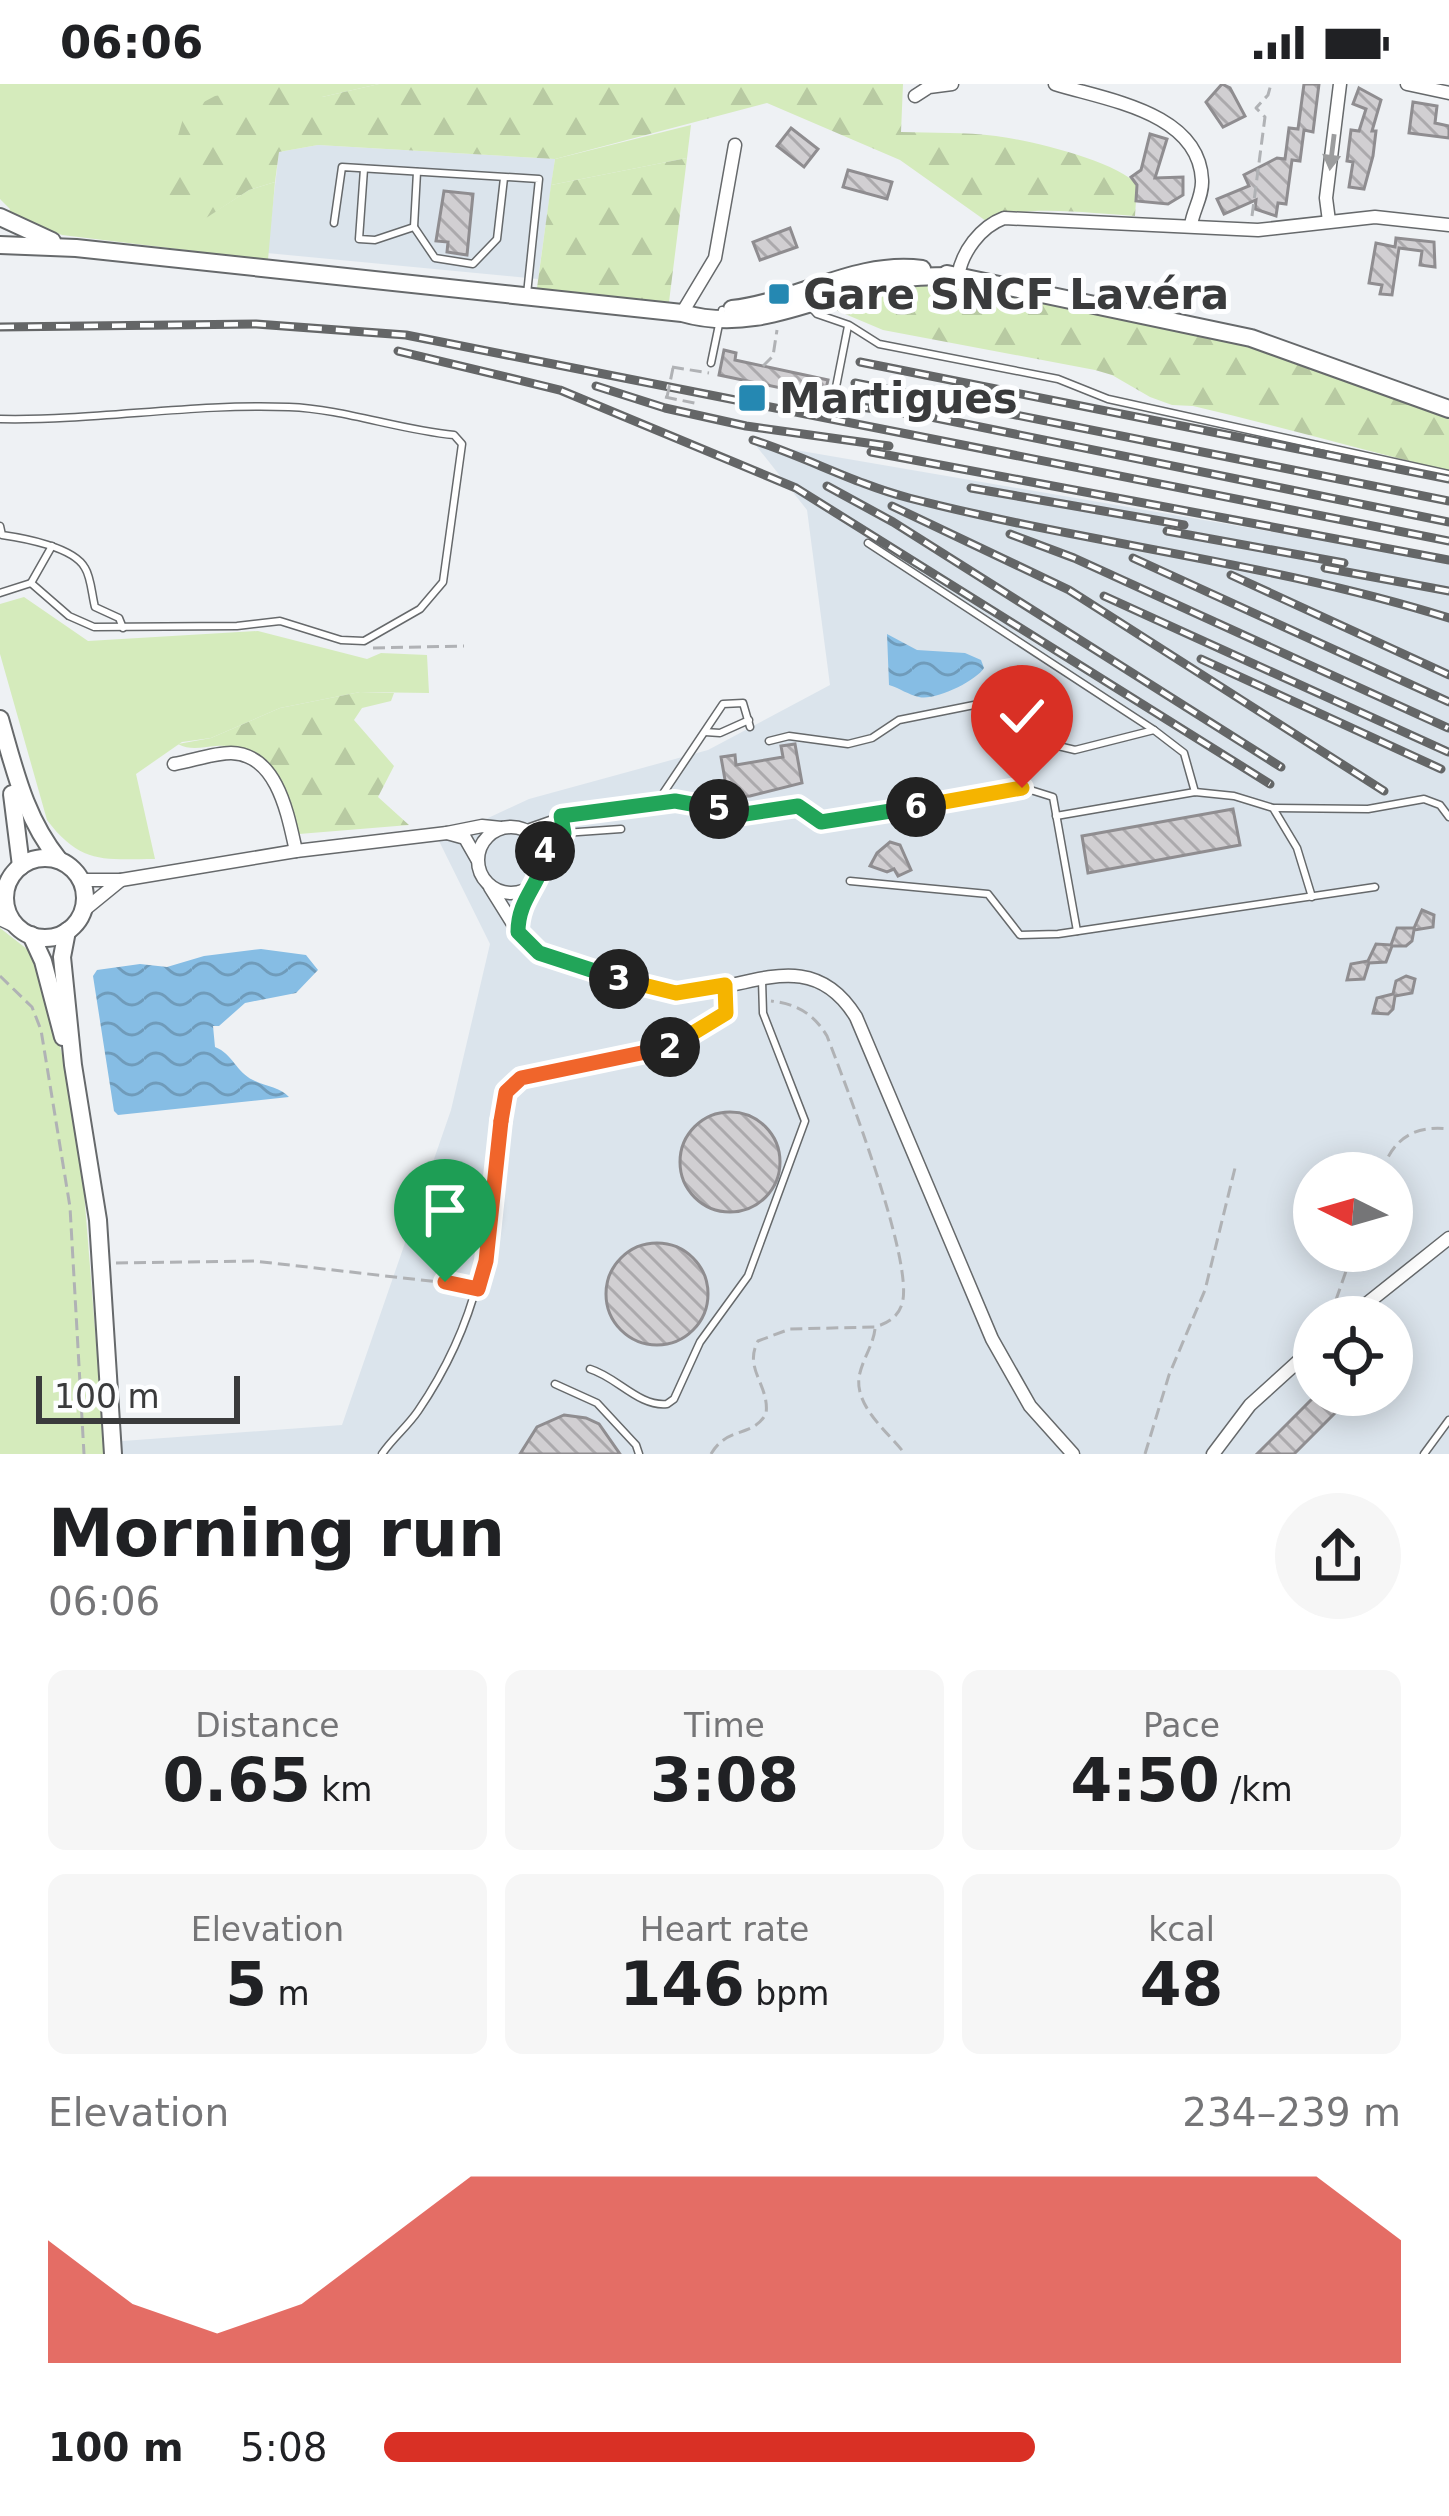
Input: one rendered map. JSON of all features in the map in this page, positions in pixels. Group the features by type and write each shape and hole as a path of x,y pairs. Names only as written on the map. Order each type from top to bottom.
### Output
{"street":[{"path":"915,96 929,87 952,84"},
{"path":"1055,84 1148,114 1185,138 1202,178 1191,225"},
{"path":"1329,221 1326,198 1340,84"},
{"path":"1407,84 1449,93"},
{"path":"682,314 715,258 735,145"},
{"path":"0,217 35,236 76,248"},
{"path":"958,276 962,259 976,240 990,224 1004,218 1251,230 1375,217 1449,225"},
{"path":"0,245 76,248 722,315 806,299 893,266 1251,338 1449,409"},
{"path":"0,721 38,834 81,880 121,880 482,826 524,829 544,853 542,873 528,889 518,932"},
{"path":"0,721 20,866"},
{"path":"174,764 226,753 254,762 279,790 296,851"},
{"path":"478,860 484,840 502,828"},
{"path":"447,833 465,838 483,879 518,932 539,953 676,993 762,977 804,976 828,987 850,1006 992,1339 1030,1406 1073,1454"},
{"path":"59,860 32,860 20,866 3,888 7,909 25,932 73,1065"},
{"path":"81,880 82,911"},
{"path":"113,1454 101,1264 62,957 67,931 82,911 121,880"},
{"path":"489,886 508,894 528,889"},
{"path":"0,919 44,938 67,931"},
{"path":"1376,1296 1449,1238"},
{"path":"1213,1454 1250,1406 1293,1366"}],"lane":[{"path":"334,223 342,167 539,179 526,298"},
{"path":"364,169 359,238 375,240 414,227"},
{"path":"417,172 414,227 434,258 472,264 497,239 503,178"},
{"path":"806,299 818,314 879,344 1058,379 1108,399 1449,475"},
{"path":"711,362 722,315"},
{"path":"836,387 848,325"},
{"path":"0,419 297,407 459,437 462,444 443,582 419,609 374,637 354,642 280,621 123,628 83,623 31,583"},
{"path":"0,526 2,535 52,546 86,568 98,612 119,618 123,628"},
{"path":"868,543 1154,730 1184,753 1195,792"},
{"path":"0,593 31,583 52,546"},
{"path":"662,803 664,792 716,712 731,701 746,706 749,723 705,733"},
{"path":"769,741 788,736 848,743 872,738 899,720 1001,704 1054,745 1075,750 1154,730"},
{"path":"524,829 561,816 675,801 745,814 798,806 821,822 1022,788 1053,797 1077,931"},
{"path":"1056,816 1195,792 1234,796 1273,808 1378,808 1424,799 1440,805 1449,817"},
{"path":"1273,808 1297,848 1312,897"},
{"path":"561,816 564,833"},
{"path":"544,853 564,833 621,829"},
{"path":"850,881 988,894 1020,935 1077,931 1375,887"},
{"path":"590,1369 650,1403 667,1404 674,1399 700,1342 748,1276 805,1121 769,1031 762,977"},
{"path":"382,1454 416,1414 462,1331 478,1289 486,1261 503,1103 512,1084 521,1078 684,1041 726,1013 725,985"},
{"path":"555,1384 597,1402 639,1454"},
{"path":"1424,1454 1449,1420"}],"path":[{"path":"1251,230 1265,117 1256,108 1271,84"},
{"path":"764,366 773,356 778,322"},
{"path":"699,404 666,397 672,368 706,374"},
{"path":"354,642 371,648 464,646"},
{"path":"0,976 32,1007 41,1030 71,1224 84,1454"},
{"path":"711,1454 726,1435 754,1428 766,1414 765,1393 751,1365 758,1341 790,1329 875,1327 888,1323 903,1303 904,1282 878,1176 818,1022 792,1004 763,1000"},
{"path":"1390,1152 1410,1132 1449,1129"},
{"path":"1145,1454 1169,1375 1205,1290 1236,1164"},
{"path":"101,1264 254,1261 478,1289"},
{"path":"875,1327 859,1386 872,1416 904,1454"}],"shaded area":[{"path":"318,145 555,159 538,279 267,253 279,152"},
{"path":"754,443 1449,562 1449,1454 0,1454 0,1450 342,1425 451,1110 490,944 439,841 529,799 708,750 830,685 807,510"}],"green space":[{"path":"0,84 379,84 322,97 202,220 249,190 275,182 268,260 62,235 8,214 10,209 0,199"},
{"path":"293,84 322,97 379,84 903,84 901,132 996,136 1092,160 1137,185 1135,216 1038,211 986,221 900,160 767,103 555,159 318,145 279,152 275,182 249,190 203,220 174,222 157,207 185,112 215,96"},
{"path":"691,125 687,158 551,185 555,159"},
{"path":"687,158 669,302 537,288 551,185"},
{"path":"962,285 1241,342 1449,415 1449,471 1193,406 1172,405 1095,370 883,330 826,306 887,287"},
{"path":"24,597 88,641 258,631 367,659 381,653 427,655 429,693 360,692 280,708 211,738 182,742 136,774 155,859 95,856 71,845 47,820 0,654 0,604"},
{"path":"360,692 394,693 391,701 362,708 354,720 394,766 378,797 409,825 299,834 282,785 264,760 236,747 178,744 211,738 280,708"},
{"path":"0,928 32,953 66,1067 84,1192 105,1454 0,1454"}],"water":[{"path":"887,634 917,650 965,653 981,660 984,668 944,693 915,696 889,685"},
{"path":"261,949 306,955 318,970 296,993 245,1003 213,1026 215,1047 247,1077 289,1097 118,1115 93,976 97,970 140,964 167,967 204,956"}],"building":[{"path":"1222,84 1230,88 1245,116 1223,127 1206,102"},
{"path":"1304,84 1319,84 1313,132 1304,130 1300,161 1292,160 1286,204 1278,203 1276,216 1255,209 1256,200 1224,214 1217,199 1249,186 1244,175 1277,158 1285,159 1289,128 1298,129"},
{"path":"1359,88 1381,100 1364,189 1349,187 1353,162 1347,161 1351,130 1359,131 1366,109 1353,104"},
{"path":"1413,102 1437,106 1435,123 1449,126 1449,138 1409,133"},
{"path":"791,128 818,149 804,167 777,146"},
{"path":"1150,134 1167,139 1155,178 1183,177 1183,195 1168,204 1136,201 1137,185 1131,177 1141,170"},
{"path":"848,170 892,182 887,199 843,187"},
{"path":"444,191 473,194 467,255 447,252 448,242 436,241"},
{"path":"790,228 797,247 760,260 753,242"},
{"path":"1396,238 1434,242 1435,267 1420,265 1422,251 1399,248 1392,295 1380,294 1382,285 1369,283 1376,243 1395,247"},
{"path":"724,350 736,353 735,360 828,380 824,397 719,375"},
{"path":"795,744 802,783 728,797 721,757 735,755 736,765 783,757 781,746"},
{"path":"1233,809 1240,845 1088,873 1082,836"},
{"path":"890,842 900,845 911,870 898,876 894,869 887,872 870,866"},
{"path":"1422,910 1434,915 1433,927 1414,930 1406,946 1392,946 1386,962 1369,963 1364,979 1347,980 1351,964 1368,961 1376,944 1391,945 1397,928 1414,928"},
{"path":"1406,976 1415,979 1412,993 1395,996 1388,1014 1373,1013 1377,998 1393,994 1396,981"},
{"path":"730,1112 749,1115 766,1126 777,1143 777,1181 766,1198 749,1209 730,1212 711,1209 694,1198 683,1181 680,1162 683,1143 694,1126 711,1115"},
{"path":"657,1243 676,1247 693,1258 704,1275 708,1294 704,1313 693,1330 676,1341 657,1345 638,1341 621,1330 610,1313 606,1294 610,1275 621,1258 638,1247"},
{"path":"564,1415 599,1424 620,1454 520,1454 537,1427"},
{"path":"1295,1416 1332,1416 1294,1454 1257,1454"}],"railway":[{"path":"0,327 256,324 406,335 1449,541"},
{"path":"398,351 560,390 796,488 1270,784"},
{"path":"860,362 1449,479"},
{"path":"855,383 1449,501"},
{"path":"596,386 746,426 889,446"},
{"path":"854,406 931,417 1449,522"},
{"path":"753,440 909,498 1316,583 1449,618"},
{"path":"871,452 1449,560"},
{"path":"827,486 893,522 1281,767"},
{"path":"971,488 1184,525"},
{"path":"892,506 1069,590 1384,791"},
{"path":"1167,531 1344,563"},
{"path":"1010,534 1074,558 1448,728"},
{"path":"1133,558 1449,702"},
{"path":"1325,568 1449,591"},
{"path":"1231,575 1449,675"},
{"path":"1104,596 1448,752"},
{"path":"1201,659 1441,769"}],"place":[{"name":"Gare SNCF Lavéra","path":"779,294"},
{"name":"Martigues","path":"752,398"}],"route":[{"path":"445,1282 478,1289 486,1261 503,1103 512,1084 521,1078 670,1047 720,1018 728,1008 725,985 690,992 662,991 539,953 525,943 518,932 520,908 542,873 544,853 564,833 561,816 675,801 745,814 798,806 821,822 1022,788"}]}
